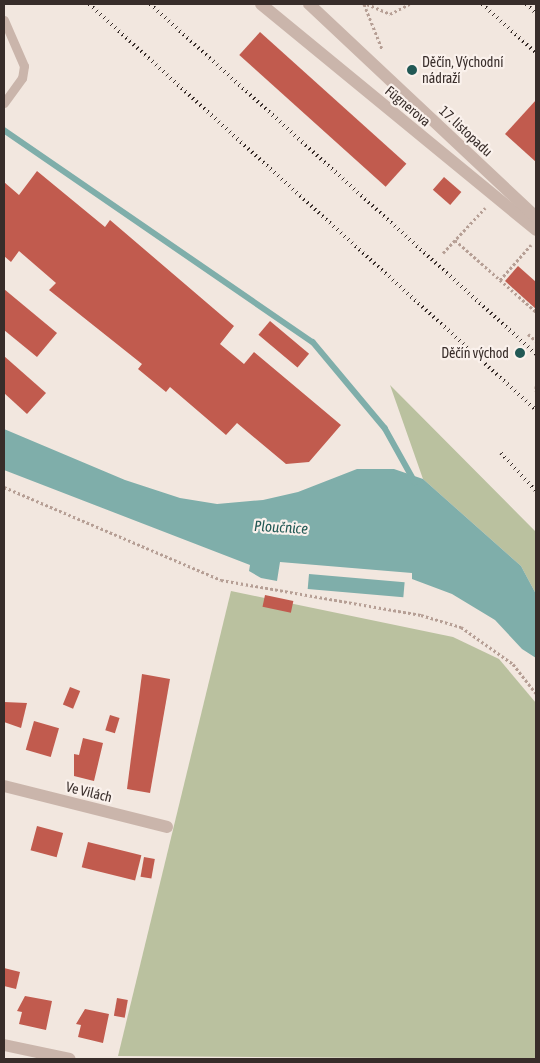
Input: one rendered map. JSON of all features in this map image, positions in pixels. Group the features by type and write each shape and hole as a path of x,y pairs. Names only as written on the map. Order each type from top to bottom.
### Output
{"street":[{"name":"Fügnerova","path":"261,4 536,230"},
{"name":"17. listopadu","path":"309,4 536,217"},
{"name":"Ve Vilách","path":"4,786 167,827"},
{"path":"4,1044 70,1059"}],"lane":[{"path":"4,20 24,66 7,100"}],"path":[{"path":"366,4 390,14 410,4"},
{"path":"366,4 385,58"},
{"path":"443,253 495,196"},
{"path":"500,280 536,238"},
{"path":"455,240 536,312"},
{"path":"528,334 536,341"},
{"path":"536,386 536,391"},
{"path":"4,487 221,580 421,615 461,628 513,664 536,694"}],"green space":[{"path":"390,385 536,532 536,594 521,566 423,479"},
{"path":"231,591 453,637 499,659 536,703 536,1059 118,1056"}],"water":[{"name":"Ploučnice","path":"4,429 125,480 180,498 217,504 263,500 298,492 357,469 394,469 423,479 521,566 536,594 536,658 522,649 495,620 452,594 412,579 412,573 280,562 277,581 261,578 249,571 250,565 4,470"},
{"path":"309,574 405,582 403,597 308,589"}],"building":[{"path":"260,32 406,164 386,187 239,55"},
{"path":"536,100 536,162 505,134"},
{"path":"37,171 105,227 110,220 234,326 220,344 244,364 254,352 341,425 309,462 286,464 237,423 226,435 170,387 166,392 138,369 142,364 49,290 56,283 19,251 11,262 4,256 4,182 19,195"},
{"path":"444,177 461,192 450,205 433,190"},
{"path":"518,266 536,282 536,309 505,281"},
{"path":"4,289 57,333 37,357 4,330"},
{"path":"270,321 309,354 297,368 258,335"},
{"path":"4,356 46,393 27,414 4,393"},
{"path":"265,595 293,601 291,613 263,607"},
{"path":"142,674 170,679 150,793 127,789"},
{"path":"70,687 80,691 73,709 63,705"},
{"path":"4,702 27,703 21,728 4,722"},
{"path":"110,715 120,718 115,733 105,730"},
{"path":"34,721 59,728 51,757 26,750"},
{"path":"83,738 103,743 94,781 74,776 74,754 79,755"},
{"path":"37,826 63,833 57,857 31,850"},
{"path":"88,842 141,855 135,881 82,867"},
{"path":"144,857 155,859 151,879 141,877"},
{"path":"4,968 20,972 16,989 4,986"},
{"path":"25,996 52,1001 46,1030 19,1024 22,1012 17,1011"},
{"path":"117,998 128,1000 125,1018 114,1016"},
{"path":"85,1009 109,1014 103,1043 78,1037 81,1025 76,1024"}],"waterway":[{"path":"4,130 313,342 385,428 415,482"}],"railway":[{"path":"89,4 536,410"},
{"path":"150,4 536,354"},
{"path":"482,4 536,53"},
{"path":"526,4 536,13"},
{"path":"501,453 536,491"}],"place":[{"name":"Děčín, Východní nádraží","path":"412,70"},
{"name":"Děčín východ","path":"520,353"}]}
